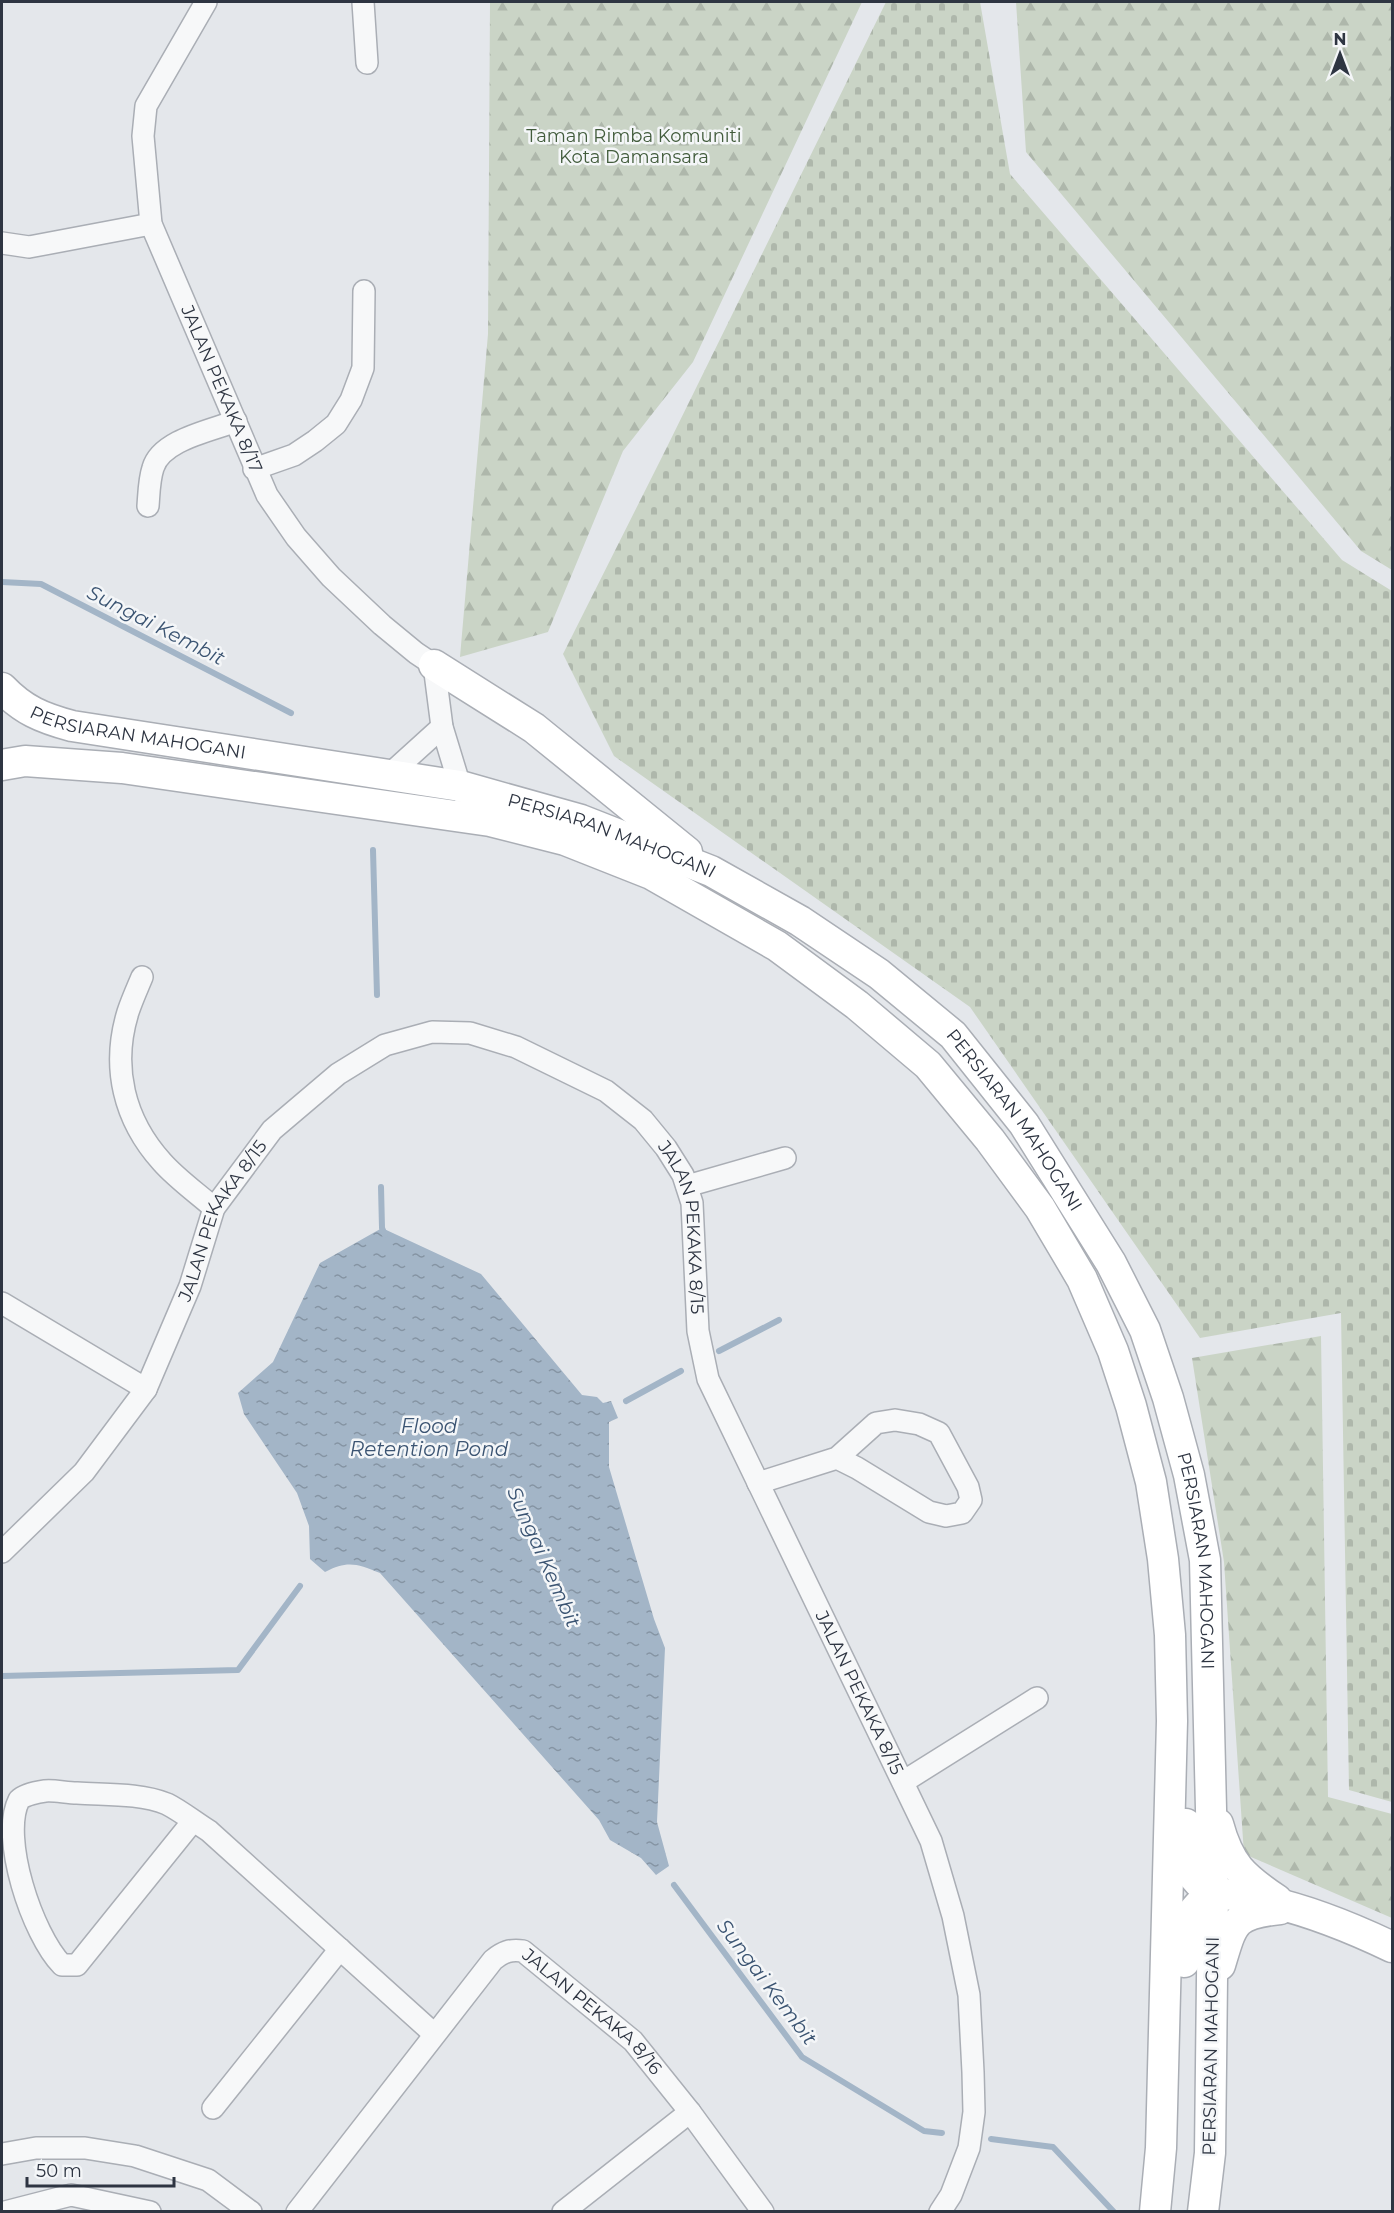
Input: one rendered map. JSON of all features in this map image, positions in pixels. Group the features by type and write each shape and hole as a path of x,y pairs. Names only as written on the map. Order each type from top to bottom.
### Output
{"main road":[{"path":"434,665 534,728 711,871"},
{"name":"PERSIARAN MAHOGANI","path":"2,688 16,702 42,718 72,726 460,786 581,820 711,871 810,927 879,974 953,1035 1024,1124 1111,1263 1145,1330 1168,1398 1189,1474 1205,1560 1212,1994 1210,2153 1203,2211"},
{"name":"PERSIARAN MAHOGANI","path":"2,765 25,761 122,768 490,821 565,840 651,874 777,946 857,1005 928,1065 990,1140 1040,1208 1082,1279 1113,1350 1131,1406 1151,1482 1163,1560 1170,1635 1172,1721 1161,2148 1155,2211"},
{"path":"1172,1721 1178,1735 1183,1760 1190,1867 1200,1884 1212,1892 1270,1902 1335,1921 1392,1947"},
{"path":"1210,1798 1230,1858 1239,1870 1258,1887 1289,1908"},
{"path":"1161,2148 1179,2104 1185,1930 1191,1911 1212,1892"},
{"path":"1212,1994 1232,1927 1241,1918 1256,1912 1289,1908"}],"street":[{"name":"JALAN PEKAKA 8/17","path":"206,2 146,106 143,136 151,224 267,495 296,537 331,577 382,625 434,665"},
{"path":"363,2 367,63"},
{"path":"2,243 29,247 151,224"},
{"path":"255,469 294,455 315,441 336,424 351,400 363,368 364,291"},
{"path":"148,506 152,469 157,458 168,447 236,422"},
{"path":"434,665 442,728 460,786 468,803 490,821"},
{"path":"389,775 442,728"},
{"path":"142,977 128,1013 120,1061 124,1094 135,1128 163,1163 214,1208"},
{"name":"JALAN PEKAKA 8/15","path":"2,1552 84,1472 146,1389 190,1286 214,1208 272,1130 338,1074 385,1045 432,1032 470,1033 516,1047 606,1091 643,1120 666,1148 683,1175 692,1203 699,1331 708,1378 932,1841 953,1916 969,1995 974,2112 969,2148 951,2195 940,2211"},
{"path":"687,1186 785,1158"},
{"path":"2,1303 146,1389"},
{"path":"758,1483 837,1458 876,1424 895,1420 919,1424 939,1433 968,1487 971,1500 962,1513 946,1516 929,1512 837,1458"},
{"path":"903,1782 1037,1698"},
{"path":"193,1821 77,1965 62,1965 51,1953 19,1902 7,1873 3,1836 7,1813 21,1798 45,1791 140,1797 167,1804 209,1831 434,2033"},
{"path":"213,2108 340,1949"},
{"name":"JALAN PEKAKA 8/16","path":"297,2211 493,1960 513,1949 523,1951 633,2041 690,2112 763,2211"},
{"path":"563,2211 690,2112"},
{"path":"2,2154 36,2148 85,2148 135,2157 208,2180 251,2211"},
{"path":"5,2211 71,2195 150,2211"}],"green space":[{"name":"Taman Rimba Komuniti Kota Damansara","path":"490,2 862,2 693,362 623,451 548,632 460,657 488,334"},
{"path":"886,2 980,2 1010,174 1342,560 1392,591 1392,1802 1349,1790 1341,1313 1200,1338 970,1007 614,756 563,654"},
{"path":"1016,2 1392,2 1392,570 1361,551 1026,152"},
{"path":"1321,1336 1328,1797 1392,1814 1392,1918 1244,1854 1224,1562 1192,1358"}],"water":[{"name":"Flood Retention Pond","path":"382,1228 481,1274 582,1395 597,1397 603,1403 611,1401 618,1418 609,1422 609,1467 654,1619 665,1648 657,1822 669,1866 656,1875 641,1858 610,1840 599,1820 380,1573 353,1565 340,1566 325,1572 310,1559 309,1526 297,1493 244,1414 238,1393 273,1362 320,1263"}],"waterway":[{"name":"Sungai Kembit","path":"2,582 41,584 291,713"},
{"name":"Sungai Kembit","path":"373,850 377,995"},
{"name":"Sungai Kembit","path":"381,1187 382,1228 385,1235"},
{"path":"719,1351 779,1320"},
{"path":"626,1401 681,1371"},
{"path":"2,1676 238,1670 300,1586"},
{"name":"Sungai Kembit","path":"674,1885 802,2057 924,2131 942,2133"},
{"name":"Sungai Kembit","path":"991,2139 1053,2147 1114,2212"}]}
